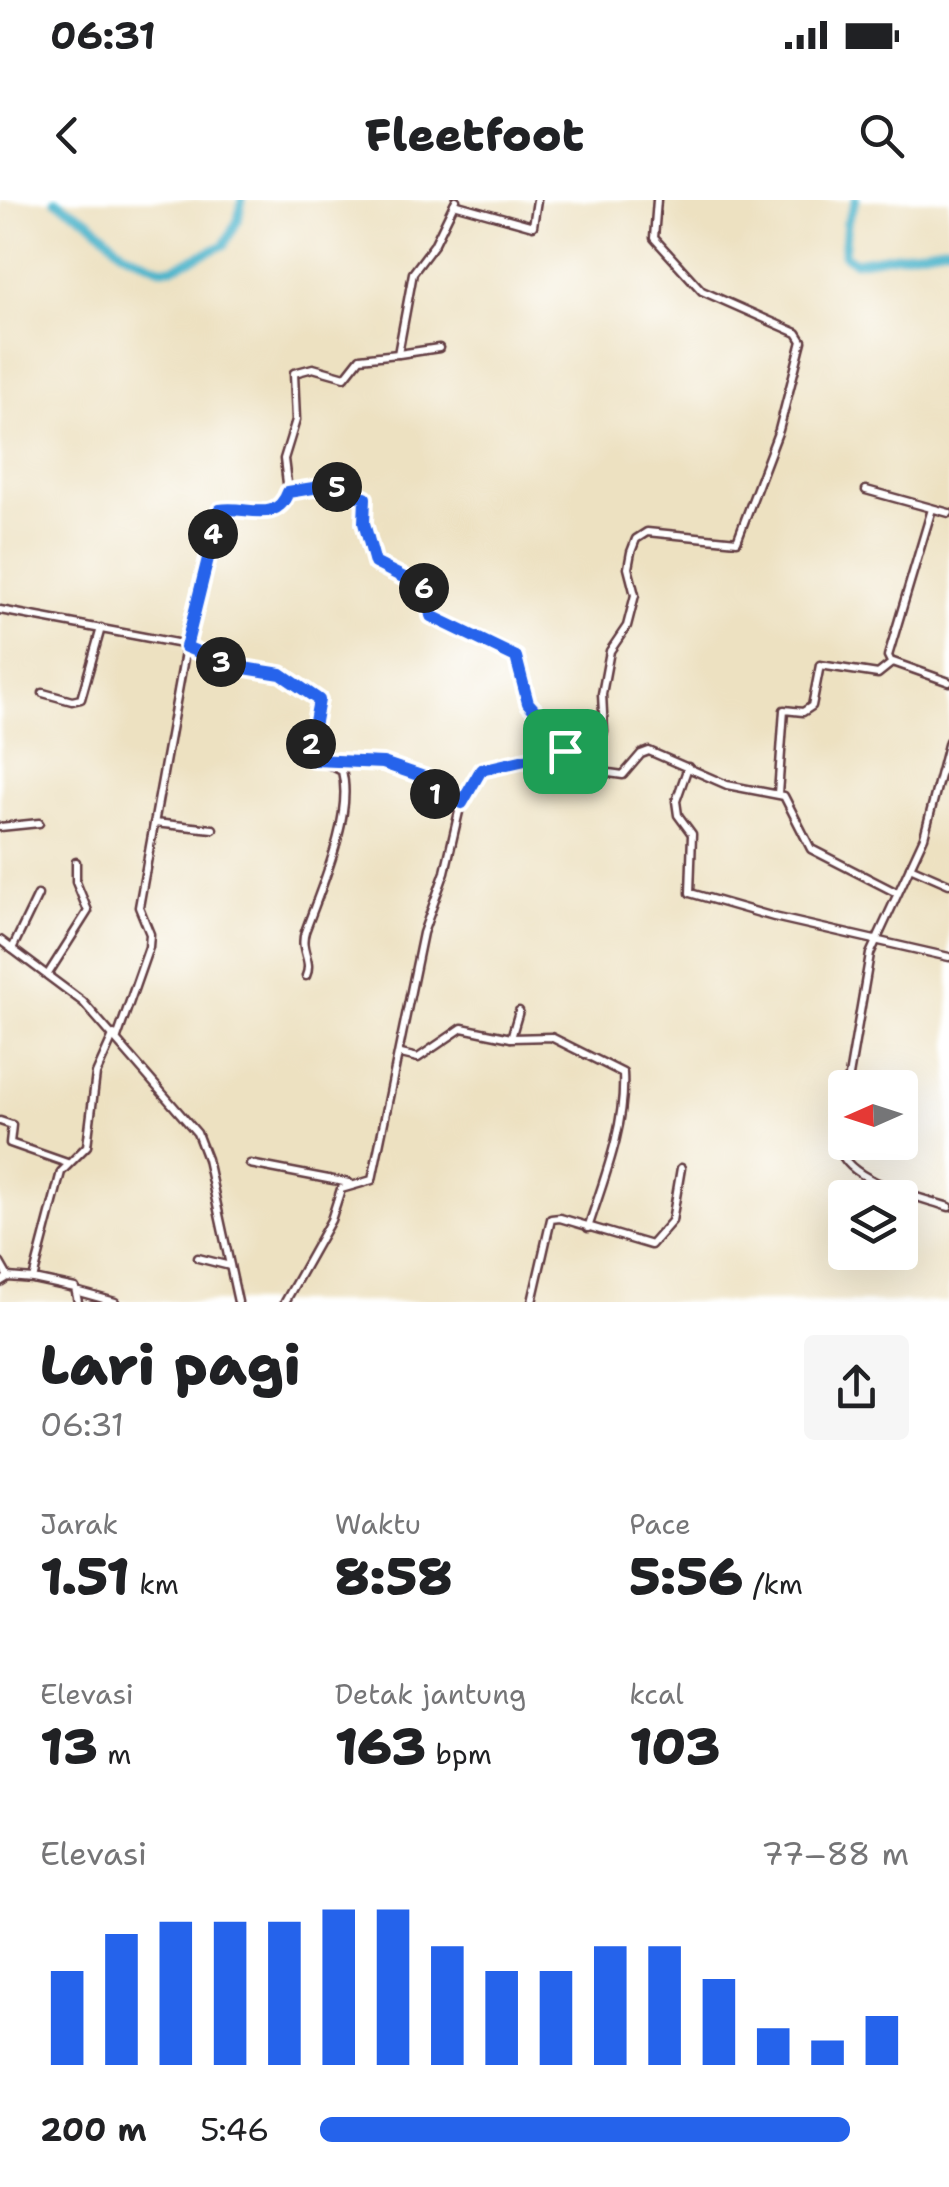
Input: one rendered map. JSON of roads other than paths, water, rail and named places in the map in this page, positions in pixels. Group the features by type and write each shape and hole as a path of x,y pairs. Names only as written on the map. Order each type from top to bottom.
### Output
{"street":[{"path":"398,354 412,276 434,245 455,202 534,226 537,200"},
{"path":"585,758 604,732 602,694 610,652 627,626 635,595 628,568 636,540 647,532 701,541 737,541 779,430 802,342 797,333 702,291 686,277 654,238 657,200"},
{"path":"33,1279 67,1163 87,1146 96,1074 116,1036 149,947 150,934 138,907 187,646 218,512 225,508 272,511 284,502 288,492 284,459 296,420 296,371 313,368 345,377 360,358 439,348"},
{"path":"288,492 338,487 365,498 364,523 379,569 426,589 428,612 439,622 516,657 528,703 561,740 565,751"},
{"path":"866,490 949,513"},
{"path":"932,509 888,657 891,662 949,682"},
{"path":"0,610 187,646 232,666 281,674 319,700 310,754 342,772 345,790 328,870 303,942 310,963 306,976"},
{"path":"43,694 72,701 80,699 101,628"},
{"path":"778,794 784,710 803,712 812,706 820,665 879,674 891,662"},
{"path":"850,1070 876,938 924,837 949,741"},
{"path":"250,1164 350,1184 368,1183 373,1178 401,1054 422,933 445,872 462,803 481,770 565,751 616,775 629,772 647,752 728,785 778,794 787,800 811,849 897,892"},
{"path":"327,762 371,762 412,770 427,778 427,790 433,794 462,803"},
{"path":"688,767 676,801 678,815 692,834 690,893 791,922 949,957"},
{"path":"0,827 39,822"},
{"path":"154,823 212,829"},
{"path":"48,974 88,912 76,882 76,862"},
{"path":"910,868 949,884"},
{"path":"12,948 38,895"},
{"path":"0,940 48,974 116,1036 199,1138 238,1302"},
{"path":"511,1038 518,1011"},
{"path":"401,1054 418,1058 460,1028 511,1038 552,1038 623,1073 623,1099 611,1155 588,1228"},
{"path":"0,1121 12,1125 10,1142 67,1163"},
{"path":"845,1160 872,1181 949,1208"},
{"path":"532,1302 551,1220 644,1244 658,1242 672,1221 681,1168"},
{"path":"285,1302 332,1220 342,1189 350,1184"},
{"path":"198,1258 230,1266"},
{"path":"0,1263 4,1280 33,1279 115,1302"},
{"path":"78,1302 79,1292"}],"waterway":[{"path":"55,200 91,222 122,251 160,268 172,268 224,245 238,220 242,200"},
{"path":"856,200 847,222 844,255 855,262 949,246"}]}
